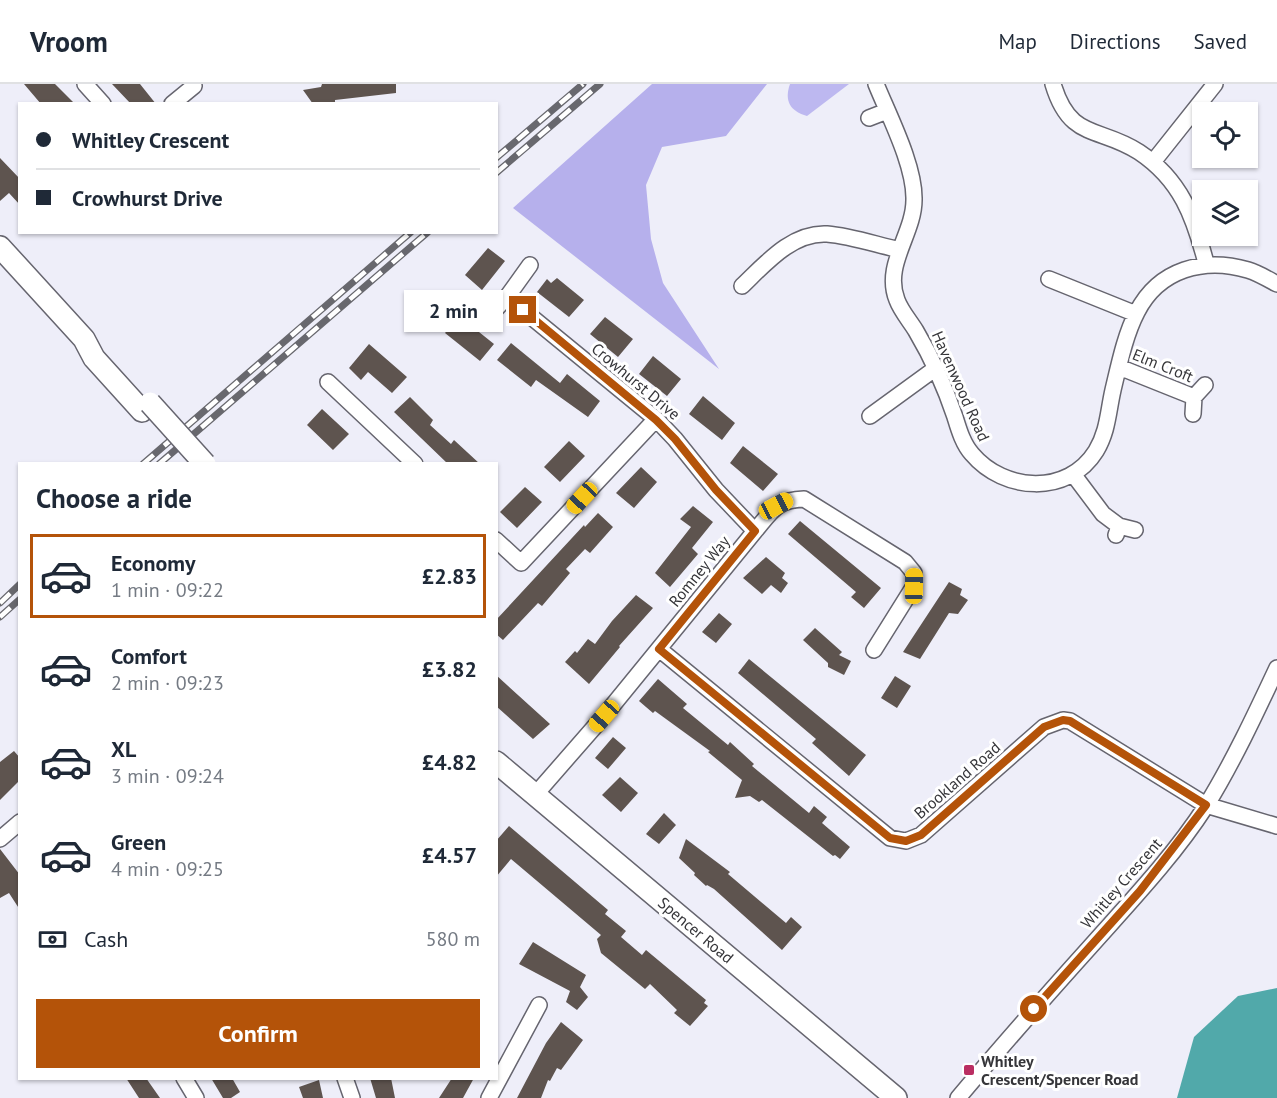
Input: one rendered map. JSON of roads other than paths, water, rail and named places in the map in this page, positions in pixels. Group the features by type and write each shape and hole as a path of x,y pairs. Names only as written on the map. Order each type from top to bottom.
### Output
{"street":[{"path":"85,84 101,102"},
{"name":"Havenwood Road","path":"876,84 909,167 914,192 912,216 893,275 897,300 936,368 963,442 981,463 1006,480 1021,483 1051,483 1073,474 1086,464 1101,442 1106,428 1119,367 1136,314 1149,293 1177,272 1206,263 1249,270 1277,284"},
{"path":"1053,84 1063,108 1079,126 1137,151 1153,162 1171,181 1190,209 1206,263"},
{"path":"1153,162 1215,84"},
{"path":"174,102 194,86"},
{"path":"869,118 886,111"},
{"path":"742,286 753,265 804,238 826,234 900,250"},
{"path":"0,247 84,339 94,358 203,462"},
{"path":"491,314 507,297 530,265"},
{"path":"1049,279 1136,314"},
{"name":"Crowhurst Drive","path":"507,297 656,420 675,439 716,490 755,531"},
{"name":"Elm Croft","path":"1119,367 1194,397"},
{"path":"870,416 936,368"},
{"path":"328,382 413,462"},
{"name":"Elm Croft","path":"1193,414 1194,397 1205,385"},
{"path":"146,407 188,462"},
{"path":"498,542 521,563 656,420"},
{"path":"1073,474 1118,530 1135,530"},
{"name":"Romney Way","path":"536,795 776,506 789,500 804,500 905,562 914,573 914,586 874,650"},
{"name":"Brookland Road","path":"659,649 890,838 906,841 921,835 1044,727 1063,720 1070,721 1206,805"},
{"name":"Whitley Crescent","path":"958,1098 1018,1026 1140,891 1206,805 1245,736 1277,668"},
{"name":"Spencer Road","path":"498,764 896,1098"},
{"path":"1206,805 1277,826"},
{"path":"0,839 18,824"},
{"path":"489,1098 539,1005"},
{"path":"185,1080 196,1098"},
{"path":"346,1080 352,1098"}],"water":[{"path":"1277,988 1277,1098 1177,1098 1194,1037 1238,996"}],"railway":[{"path":"498,156 583,84"},
{"path":"498,171 600,84"},
{"path":"145,462 409,234"},
{"path":"161,462 426,234"},
{"path":"0,603 18,586"},
{"path":"0,617 18,601"}],"place":[{"name":"Whitley Crescent/Spencer Road","path":"969,1070"}]}
